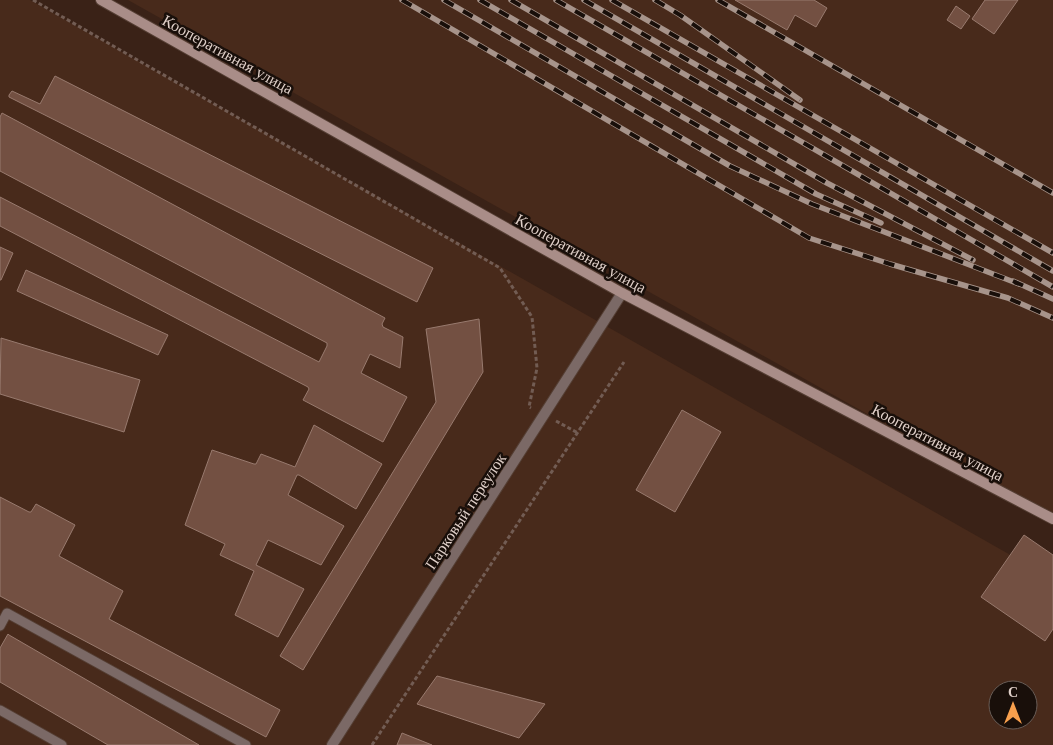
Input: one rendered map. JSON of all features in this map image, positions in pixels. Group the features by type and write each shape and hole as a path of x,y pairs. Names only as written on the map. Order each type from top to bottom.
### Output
{"main road":[{"name":"Кооперативная улица","path":"101,0 622,294 1053,519"}],"street":[{"name":"Парковый переулок","path":"332,745 622,294"}],"lane":[{"path":"0,626 4,611 246,745"},
{"path":"0,710 62,745"}],"path":[{"path":"33,0 500,268 532,317 537,368 529,407 578,433"},
{"path":"372,745 624,362"}],"shaded area":[{"path":"0,0 30,0 1053,579 1053,745 0,745"},
{"path":"128,0 1053,0 1053,518"}],"building":[{"path":"735,0 814,0 827,8 816,27 795,15 787,30"},
{"path":"985,0 1018,0 994,34 972,19"},
{"path":"956,6 970,16 961,29 947,20"},
{"path":"55,76 433,268 417,302 9,97 12,91 40,104"},
{"path":"2,113 385,318 382,324 383,327 403,337 400,368 370,354 361,373 407,397 383,442 303,400 309,389 308,387 0,226 0,197 319,362 327,346 327,343 0,171 0,117"},
{"path":"0,247 13,253 1,280 0,280"},
{"path":"26,270 168,335 158,355 17,291"},
{"path":"479,319 483,372 303,670 280,656 436,402 426,329"},
{"path":"1,338 140,380 124,432 0,394"},
{"path":"682,410 721,432 675,512 636,490"},
{"path":"314,425 382,464 356,509 297,475 288,495 344,526 321,565 268,540 256,565 304,589 278,637 235,615 254,571 220,555 225,544 185,525 212,450 254,464 256,464 261,454 295,467"},
{"path":"0,497 29,512 31,512 36,504 75,525 59,556 123,591 109,619 280,710 266,737 0,596"},
{"path":"1024,535 1053,555 1053,629 1045,641 981,597"},
{"path":"8,634 199,745 108,745 0,682 0,648"},
{"path":"437,676 545,704 519,738 417,704"},
{"path":"402,733 432,745 397,745"}],"railway":[{"path":"402,0 809,238 890,264 1008,298 1053,318"},
{"path":"444,0 730,166 812,204 1019,284"},
{"path":"480,0 816,194 881,223"},
{"path":"511,0 827,183 973,260"},
{"path":"556,0 1053,287"},
{"path":"584,0 1053,271"},
{"path":"612,0 1053,253"},
{"path":"655,0 680,15 800,100"},
{"path":"718,0 1053,193"},
{"path":"1013,281 1053,299"}]}
